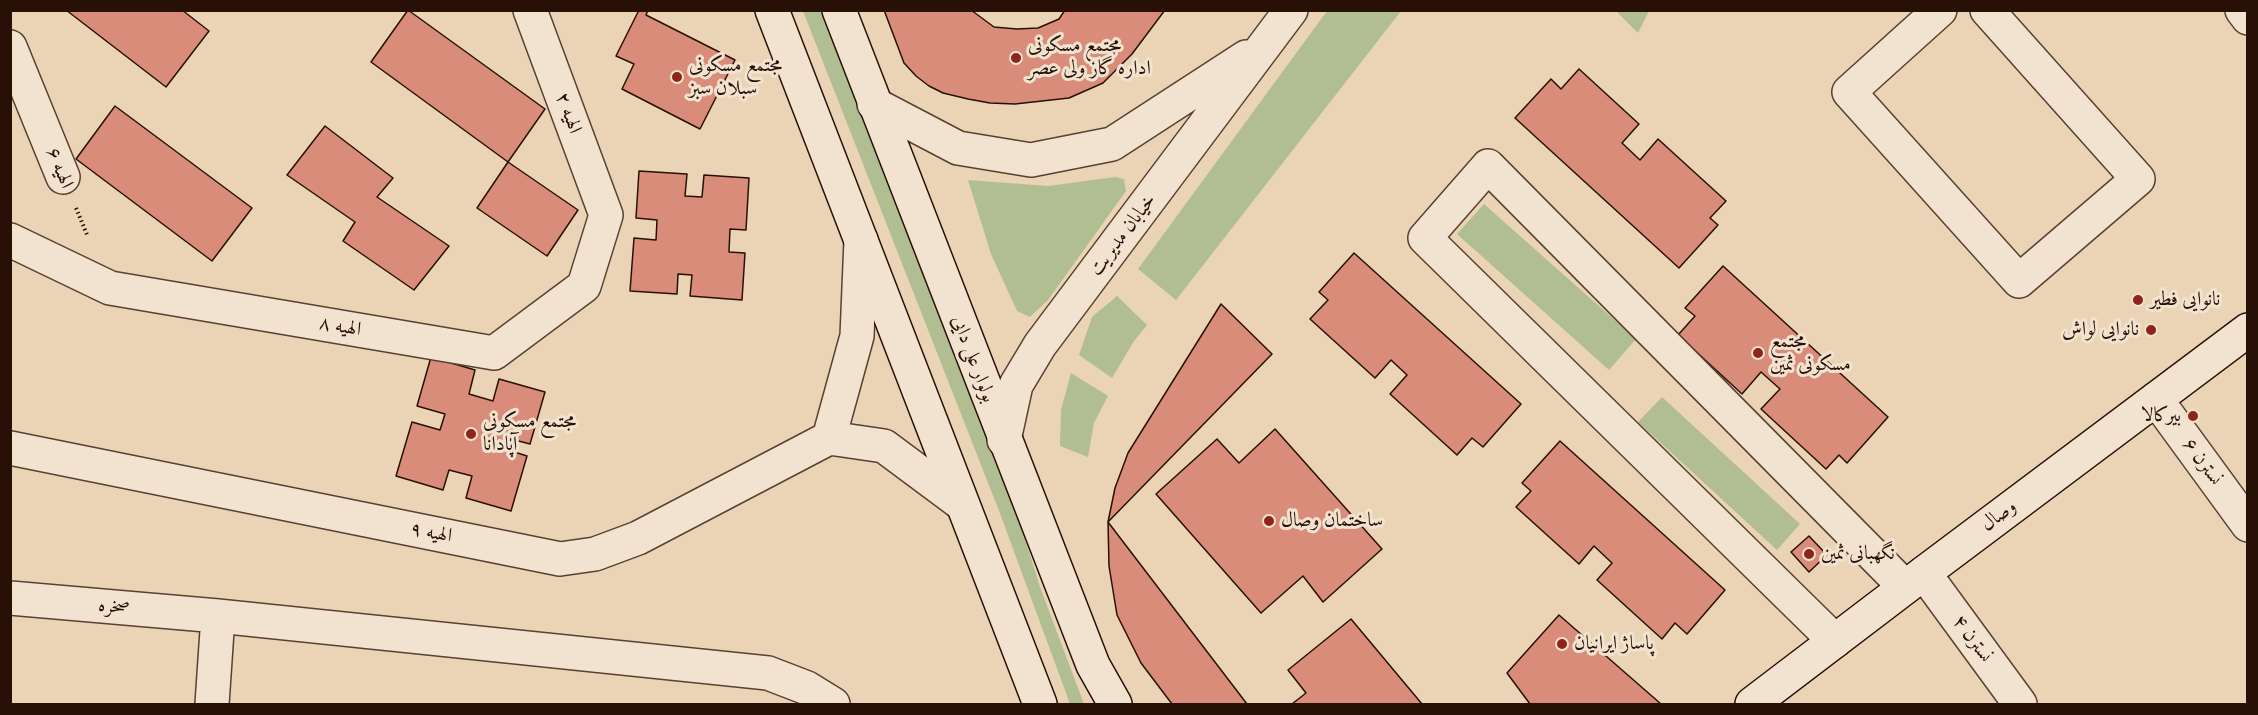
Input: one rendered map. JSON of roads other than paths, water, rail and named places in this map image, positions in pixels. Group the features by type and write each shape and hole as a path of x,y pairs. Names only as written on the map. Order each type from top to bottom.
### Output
{"street":[{"name":"الهیه ۲","path":"530,10 606,215"},
{"path":"772,10 1040,705"},
{"name":"بولوار علی دایی","path":"839,10 1093,665 1115,705"},
{"name":"خیابان مدیریت","path":"1004,440 1016,385 1040,345 1291,10"},
{"path":"1940,10 1849,92 2019,281 2138,179 1987,10"},
{"path":"2242,10 2247,18"},
{"name":"خیابان مدیریت","path":"874,104 958,148 1031,160 1112,144 1176,105 1268,43"},
{"name":"الهیه ۶","path":"10,47 63,177"},
{"name":"نسترن ۴","path":"1835,641 1425,238 1488,166 1914,580 2020,705"},
{"name":"الهیه ۸","path":"10,240 110,288 494,353 584,286 606,215"},
{"path":"861,240 856,336 829,438 884,446 962,504"},
{"name":"وصال","path":"1752,705 1914,580 2247,330"},
{"name":"نسترن ۶","path":"2156,399 2247,525"},
{"name":"الهیه ۹","path":"10,448 560,559 595,554 638,538 829,438"},
{"name":"صخره","path":"10,598 218,616 768,673 807,688 833,705"},
{"path":"212,705 218,616"}],"place":[{"name":"مجتمع مسکونی اداره گاز ولی عصر","path":"1016,58"},
{"name":"مجتمع مسکونی سبلان سبز","path":"677,77"},
{"name":"نانوایی فطیر","path":"2138,300"},
{"name":"نانوایی لواش","path":"2151,330"},
{"name":"مجتمع مسکونی ثمین","path":"1758,353"},
{"name":"بیرکالا","path":"2193,416"},
{"name":"مجتمع مسکونی آپادانا","path":"471,434"},
{"name":"ساختمان وصال","path":"1269,521"},
{"name":"نگهبانی ثمین","path":"1809,554"},
{"name":"پاساژ ایرانیان","path":"1562,644"}]}
